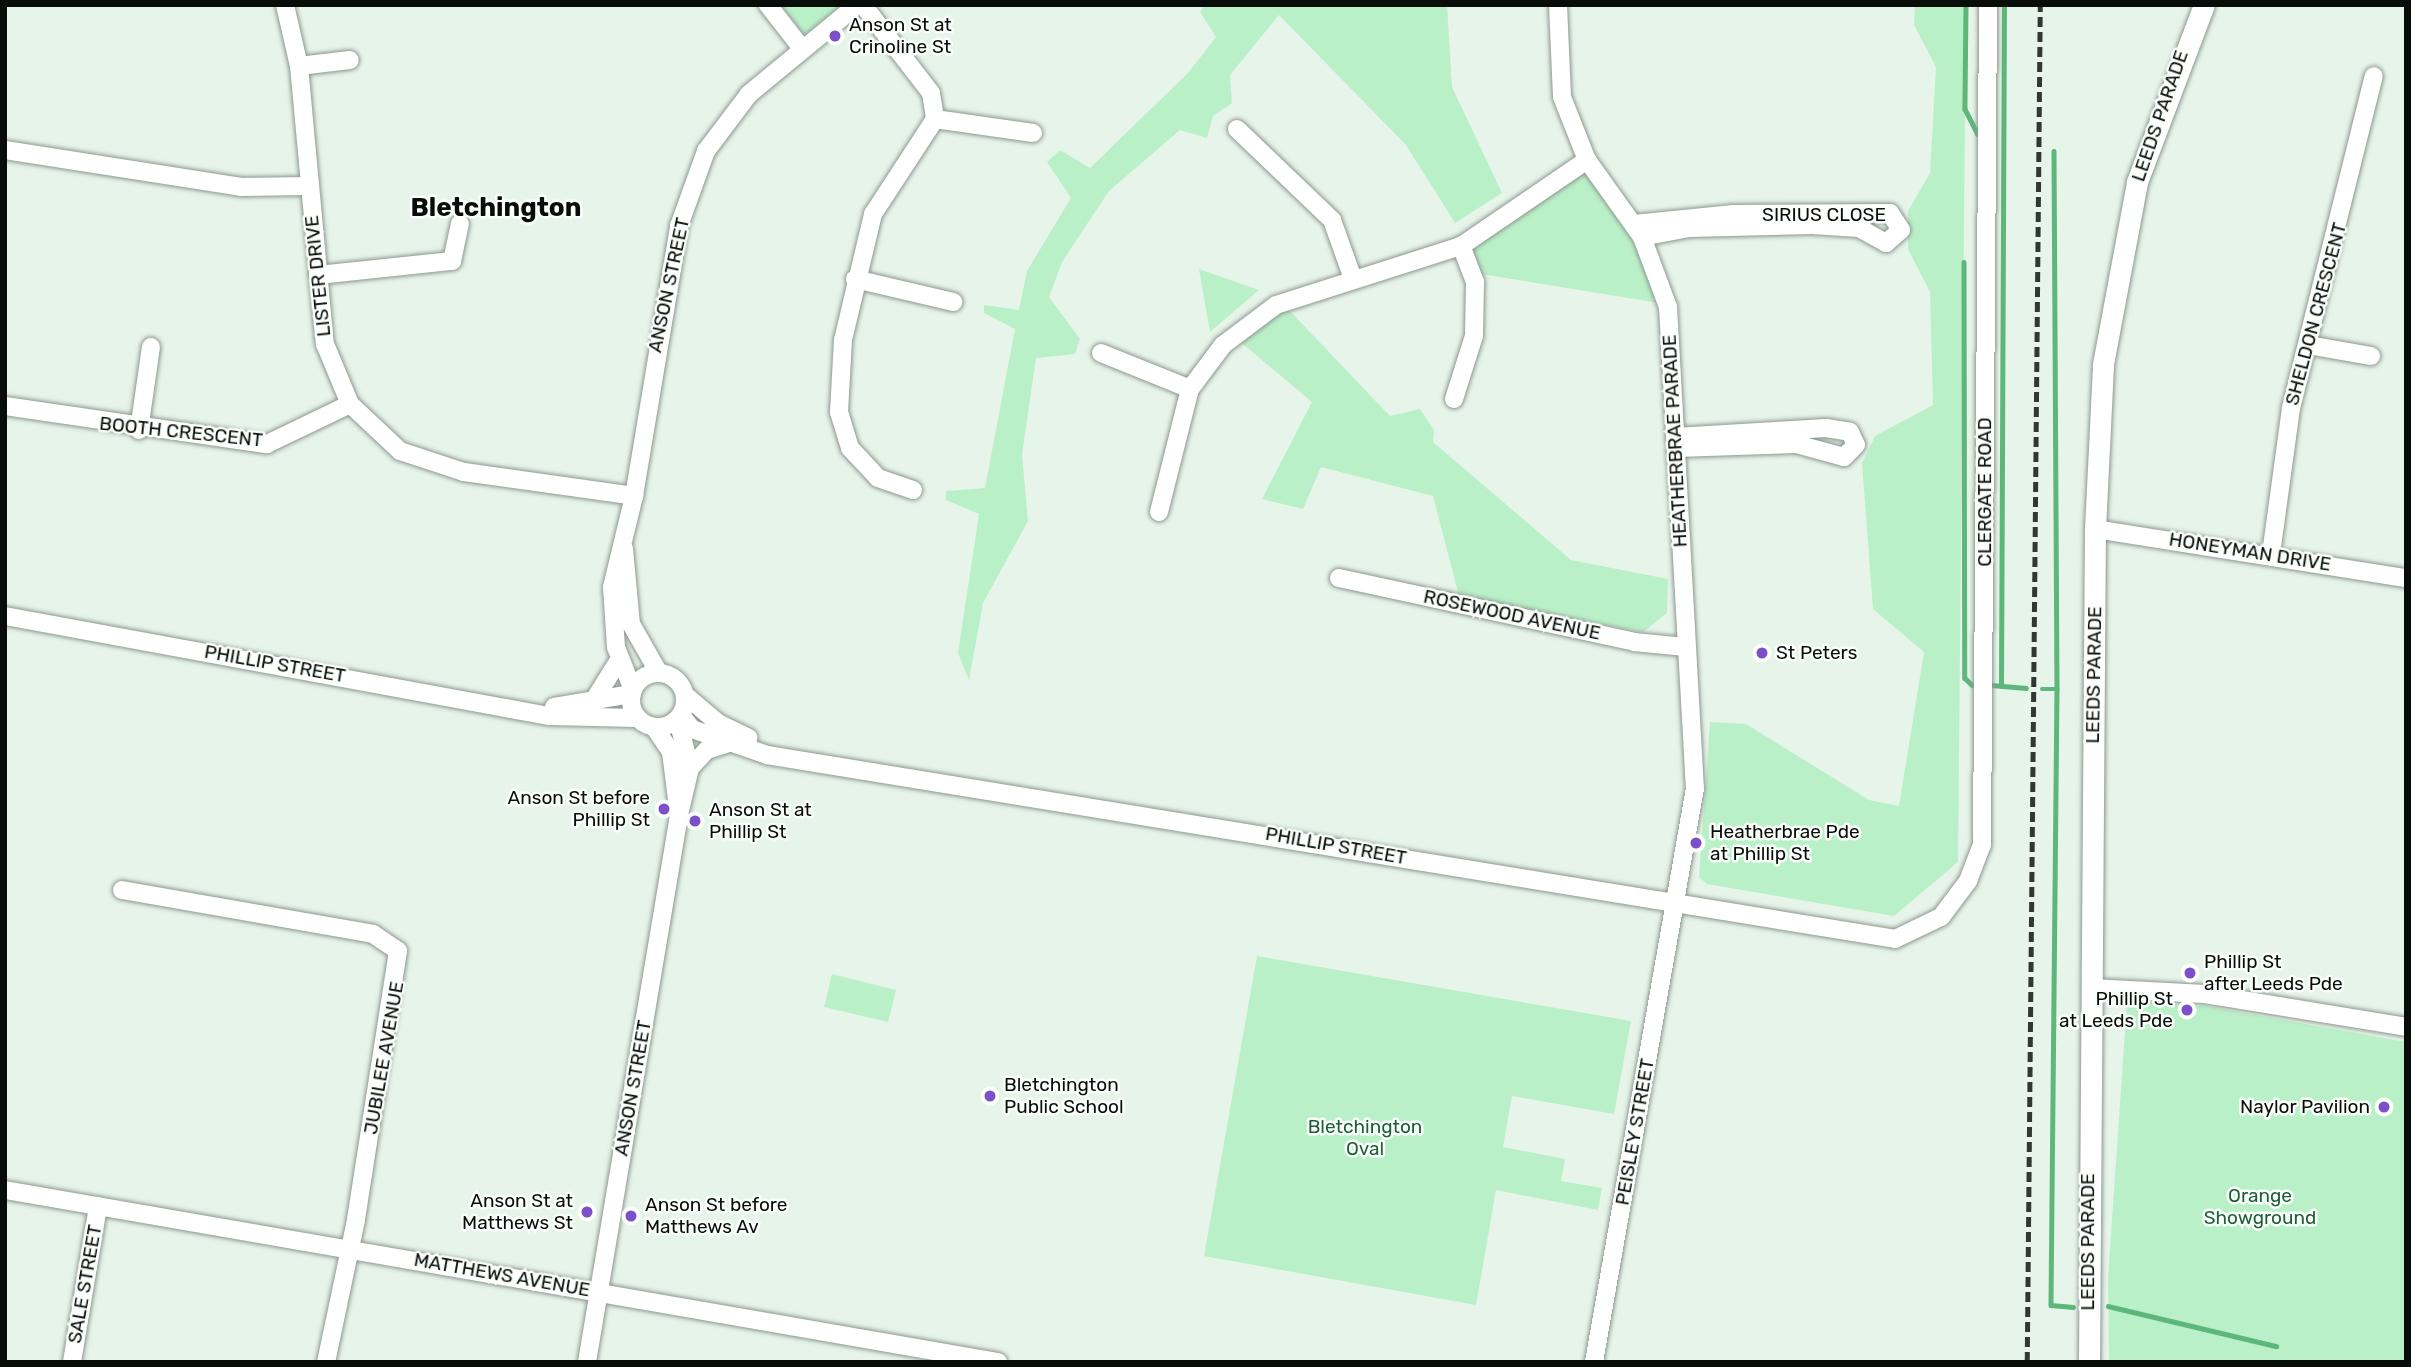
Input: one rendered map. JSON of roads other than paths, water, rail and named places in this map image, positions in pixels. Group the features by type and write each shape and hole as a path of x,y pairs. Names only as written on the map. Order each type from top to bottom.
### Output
{"main road":[{"name":"LEEDS PARADE","path":"2089,1362 2095,529 2103,364 2123,232 2160,110 2204,5"}],"street":[{"name":"LISTER DRIVE","path":"285,5 299,66 308,186 325,344 350,404 400,451 464,472 634,496"},
{"path":"768,5 800,47"},
{"name":"ANSON STREET","path":"659,673 631,624 624,549 683,213 706,151 749,94 800,47 857,5"},
{"path":"863,5 931,93 935,119 873,214 855,279 843,340 839,412 850,448 878,478 913,490"},
{"name":"HEATHERBRAE PARADE","path":"1558,5 1562,97 1587,160 1638,230 1668,307 1695,788 1673,903"},
{"name":"CLERGATE ROAD","path":"1895,939 1941,917 1968,881 1982,845 1989,5"},
{"path":"299,66 350,60"},
{"name":"SHELDON CRESCENT","path":"2271,554 2291,408 2374,76"},
{"path":"935,119 1033,132"},
{"path":"1237,129 1332,220 1353,279"},
{"path":"5,150 241,187 308,186"},
{"path":"1159,512 1190,389 1223,345 1276,305 1461,246 1587,160"},
{"name":"SIRIUS CLOSE","path":"1890,213 1901,230 1886,243 1859,228 1812,225 1638,230 1733,214 1890,213"},
{"path":"318,275 452,261 460,224"},
{"path":"1454,399 1474,337 1475,282 1461,246"},
{"path":"855,279 953,302"},
{"path":"2308,345 2371,356"},
{"path":"139,430 151,347"},
{"path":"1101,353 1190,389"},
{"name":"BOOTH CRESCENT","path":"5,406 139,430 267,444 350,404"},
{"path":"1826,428 1850,432 1856,445 1844,457 1796,444 1676,443 1826,428"},
{"name":"HONEYMAN DRIVE","path":"2095,529 2271,554 2406,578"},
{"name":"ANSON STREET","path":"624,549 616,557 611,607 619,660 632,692"},
{"name":"ROSEWOOD AVENUE","path":"1339,578 1634,642 1686,647"},
{"name":"PHILLIP STREET","path":"5,616 544,711 569,719 637,718"},
{"path":"591,705 619,660"},
{"path":"659,673 678,681 685,695 679,717 655,727 637,718 632,692 659,673"},
{"name":"PHILLIP STREET","path":"544,711 591,705 632,692"},
{"name":"PHILLIP STREET","path":"685,695 718,723 777,751 1895,939"},
{"name":"ANSON STREET","path":"587,1362 679,815 690,768 679,717"},
{"name":"PHILLIP STREET","path":"679,717 692,729 729,743 767,755 777,751"},
{"name":"ANSON STREET","path":"655,727 671,752 679,815"},
{"path":"690,768 707,750 729,743"},
{"name":"JUBILEE AVENUE","path":"122,890 373,934 398,951 326,1362"},
{"name":"PEISLEY STREET","path":"1594,1362 1673,903"},
{"path":"2091,988 2205,994 2406,1027"},
{"name":"MATTHEWS AVENUE","path":"5,1190 598,1292 930,1354 998,1362"},
{"name":"SALE STREET","path":"72,1362 98,1206"}],"waterway":[{"path":"1966,5 1965,109 1978,134"},
{"path":"2001,685 2004,5"},
{"path":"2054,151 2057,689"},
{"path":"1964,262 1965,678 1972,685"},
{"path":"1991,685 2026,688"},
{"path":"2042,689 2057,689 2051,1305 2073,1307"},
{"path":"2108,1306 2276,1346"}],"railway":[{"path":"2027,1362 2040,5"}],"place":[{"name":"Anson St at Crinoline St","path":"835,36"},
{"name":"St Peters","path":"1762,653"},
{"name":"Anson St before Phillip St","path":"664,809"},
{"name":"Anson St at Phillip St","path":"695,821"},
{"name":"Heatherbrae Pde at Phillip St","path":"1696,843"},
{"name":"Phillip St after Leeds Pde","path":"2190,973"},
{"name":"Phillip St at Leeds Pde","path":"2187,1010"},
{"name":"Bletchington Public School","path":"990,1096"},
{"name":"Naylor Pavilion","path":"2384,1107"},
{"name":"Anson St at Matthews St","path":"587,1212"},
{"name":"Anson St before Matthews Av","path":"631,1216"}],"district":[{"name":"Bletchington","path":"496,208"}],"park label":[{"name":"Bletchington Oval","path":"1365,1138"},
{"name":"Orange Showground","path":"2260,1207"}]}
